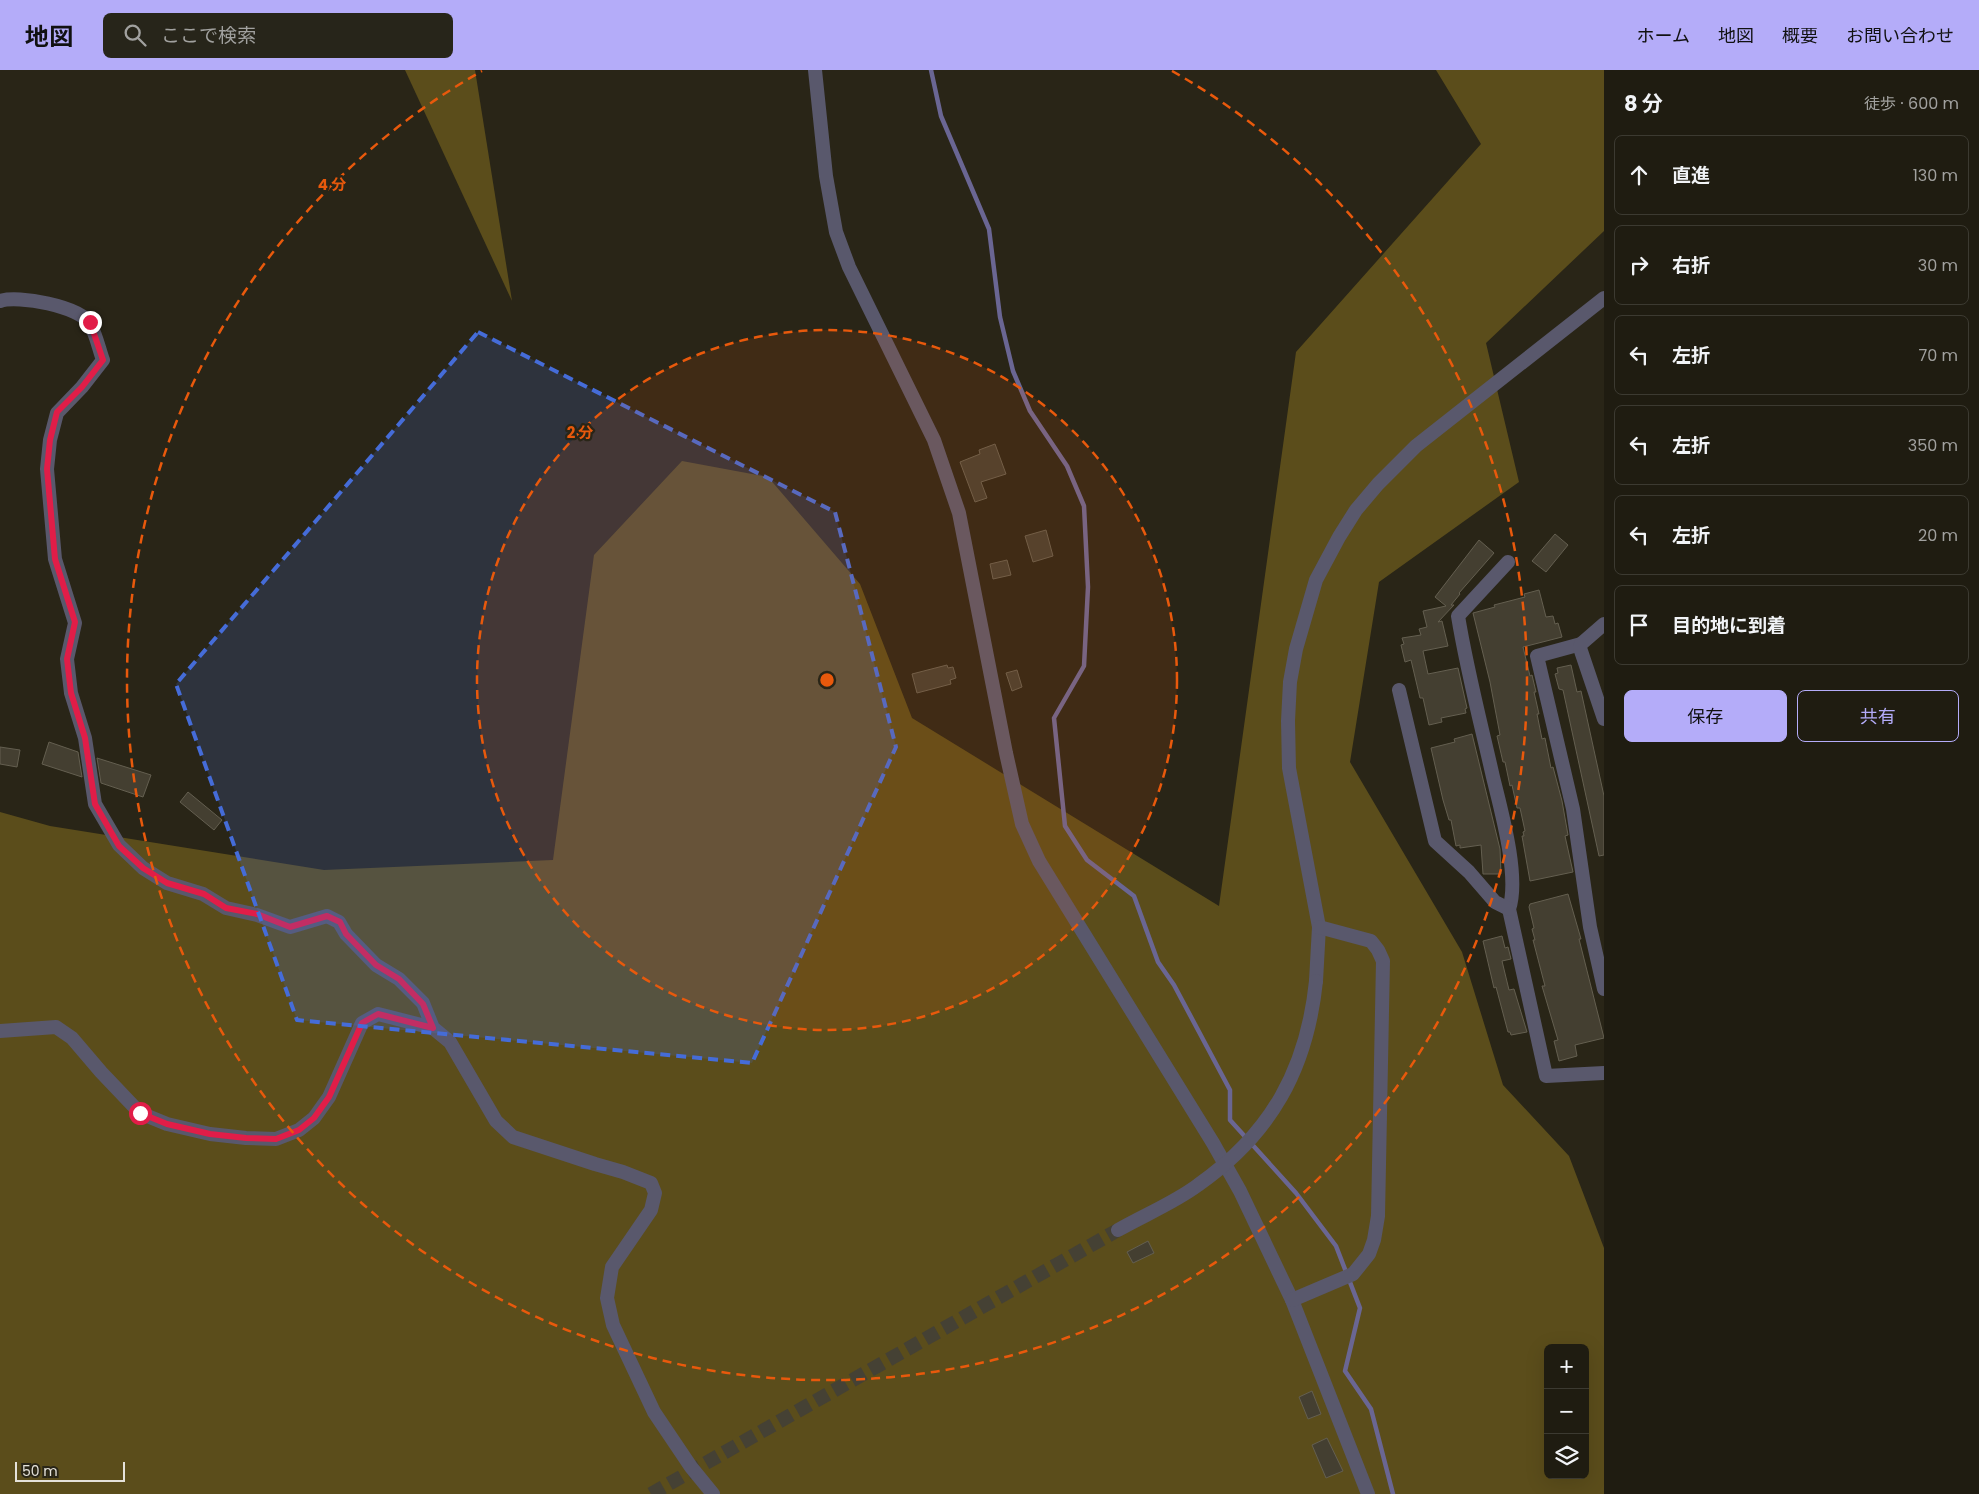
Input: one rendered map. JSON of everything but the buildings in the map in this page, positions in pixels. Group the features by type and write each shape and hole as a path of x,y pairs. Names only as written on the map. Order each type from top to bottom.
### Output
{"street":[{"path":"815,70 826,176 836,232 849,267 934,440 959,514 1006,753 1022,824 1039,861 1213,1143 1240,1191 1292,1300 1368,1494"},
{"path":"0,301 9,298 64,306 90,322 103,360 82,387 57,412 50,440 47,469 55,559 75,622 67,659 71,693 85,738 95,804 119,846 143,868 167,883 204,894 226,908 257,914 290,927 327,916 340,922 346,934 376,965 399,979 423,1004 433,1028"},
{"path":"1118,1230 1197,1187 1231,1160 1258,1131 1282,1096 1306,1040 1313,1013 1319,927 1289,768 1288,721 1290,682 1296,649 1316,580 1356,510 1378,484 1416,446 1604,298"},
{"path":"1508,562 1458,616 1465,660 1506,833 1514,896 1509,908 1546,1076 1604,1073"},
{"path":"1604,624 1581,644 1536,656 1573,809 1590,927 1604,989"},
{"path":"1581,644 1581,654 1604,719"},
{"path":"1399,690 1434,841 1469,872 1495,902 1509,908"},
{"path":"1292,1300 1353,1274 1369,1254 1374,1240 1378,1216 1382,961 1378,950 1371,941 1319,927"},
{"path":"0,1031 56,1027 72,1038 140,1113 167,1124 210,1134 276,1139 299,1130 314,1118 329,1097 362,1023 378,1014 433,1028 450,1042 496,1121 513,1136 651,1183 655,1193 651,1210 612,1267 607,1298 612,1325 654,1412 691,1467 713,1494"}],"highlighted area":[{"path":"478,332 835,512 896,747 752,1063 297,1020 176,684"}],"shaded area":[{"path":"405,70 475,70 512,301"},
{"path":"1436,70 1604,70 1604,231 1486,343 1519,482 1379,582 1350,762 1462,952 1503,1085 1569,1156 1604,1248 1604,1494 0,1494 0,812 50,826 324,870 553,860 594,555 682,461 768,477 860,584 912,718 1219,906 1296,352 1481,144"}],"waterway":[{"path":"931,70 941,116 989,229 1000,317 1013,371 1030,411 1067,466 1084,506 1088,587 1084,666 1054,718 1065,826 1087,860 1134,896 1158,962 1174,985 1230,1090 1230,1120 1296,1193 1336,1246 1360,1308 1345,1371 1371,1409 1393,1494"}],"tunnel":[{"path":"651,1494 1118,1230"}],"route":[{"path":"90,322 103,360 82,387 57,412 50,440 47,469 55,559 75,622 67,659 71,693 85,738 95,804 119,846 143,868 167,883 204,894 226,908 257,914 290,927 327,916 340,922 346,934 376,965 399,979 423,1004 433,1028 407,1023 378,1014 362,1023 346,1055 329,1097 314,1118 299,1130 276,1139 210,1134 167,1124 140,1113"}]}
